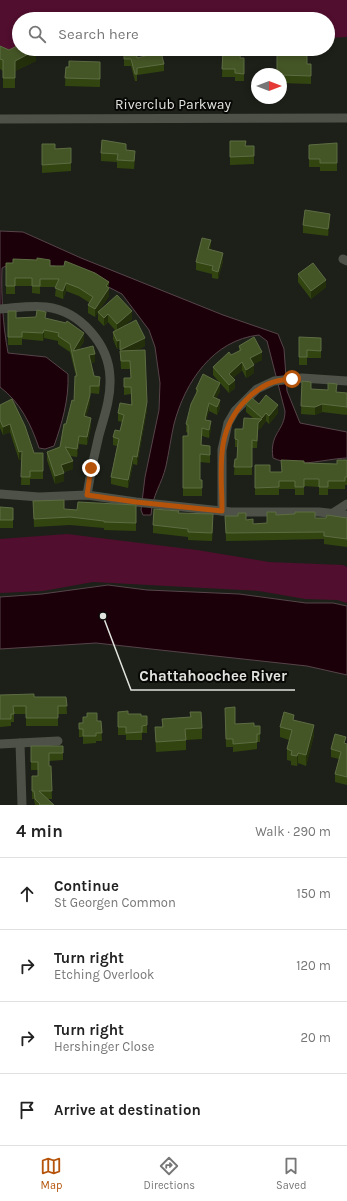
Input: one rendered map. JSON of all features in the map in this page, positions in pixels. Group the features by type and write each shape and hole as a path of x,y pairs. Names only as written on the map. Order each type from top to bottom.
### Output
{"street":[{"name":"Riverclub Parkway","path":"0,119 347,118"},
{"path":"3,309 34,306 62,311 88,327 106,358 110,378 108,402 91,468 87,495"},
{"path":"222,511 222,450 228,423 235,411 257,389 274,381 292,379 347,381"},
{"path":"0,494 39,497 87,495 158,505 222,511 333,513 347,515"},
{"path":"333,513 347,504"},
{"path":"0,744 58,741"},
{"path":"20,743 22,805"}],"shaded area":[{"path":"0,0 347,0 347,37 335,38 335,12 12,12 12,49 0,49"},
{"path":"0,231 23,232 81,258 223,315 278,334 284,349 287,391 300,423 347,432 347,458 292,463 273,458 273,443 283,423 285,411 267,341 259,335 243,339 228,345 215,354 203,366 185,393 174,424 166,466 153,501 151,515 143,515 141,510 145,477 159,410 160,383 155,347 149,330 122,294 91,278 70,269 54,266 6,266 2,268 2,290 8,353 46,357 68,374 64,411 54,446 45,449 39,448 24,414 13,399 0,387"},
{"path":"67,534 197,550 269,562 343,565 347,567 347,603 337,600 305,599 259,591 93,582 43,591 0,593 0,539"},
{"path":"108,585 147,590 239,594 306,603 333,603 347,606 347,675 307,666 96,643 0,649 0,597 42,594"}],"building":[{"path":"0,46 9,50 12,48 12,56 25,56 15,61 15,78 3,78 3,60 0,59"},
{"path":"124,56 137,56 137,58 145,56 162,56 164,64 137,68 137,74 135,74 131,59 124,59"},
{"path":"223,56 240,56 240,58 244,58 244,74 235,73 235,69 222,69"},
{"path":"277,56 307,56 307,64 311,64 311,76 287,75 287,68 277,68"},
{"path":"69,61 100,62 100,79 65,78 66,67 69,67"},
{"path":"102,140 126,144 126,150 135,151 134,161 117,160 118,154 101,153"},
{"path":"230,141 246,141 245,146 254,146 254,156 230,157"},
{"path":"337,143 337,163 320,163 320,159 309,159 309,145"},
{"path":"42,144 55,144 55,149 71,148 71,163 42,165"},
{"path":"305,210 330,214 328,229 303,225"},
{"path":"202,238 211,240 208,249 223,253 218,272 212,270 213,266 196,262"},
{"path":"37,258 50,260 50,266 64,266 65,261 95,273 109,282 106,286 109,288 95,309 88,305 93,297 79,288 66,283 63,291 55,288 59,279 40,279 40,286 32,286 32,278 15,278 15,286 6,286 6,263 13,263 13,259 37,260"},
{"path":"313,263 326,280 311,291 298,274"},
{"path":"117,295 132,311 117,324 108,314 104,318 98,312"},
{"path":"37,310 46,312 45,318 66,323 67,321 84,333 73,351 93,346 95,354 89,355 94,376 100,377 99,386 90,386 90,395 84,416 91,418 87,437 79,436 77,449 65,447 73,461 61,465 64,473 55,476 47,452 60,447 64,424 66,424 72,400 74,401 75,376 77,376 70,344 58,336 59,333 44,330 43,333 22,332 22,337 8,337 8,311 16,311 16,318 36,317"},
{"path":"136,320 145,338 120,350 120,340 117,341 113,332"},
{"path":"254,337 262,352 250,358 254,365 246,370 242,362 229,374 235,380 229,385 213,367 229,352 231,355 241,350 239,346"},
{"path":"299,337 321,338 321,351 307,350 307,357 299,357"},
{"path":"145,350 147,402 137,457 133,456 128,480 111,477 119,439 113,437 115,430 120,431 124,415 118,413 120,403 132,405 131,387 124,387 124,378 131,378 130,361 121,361 120,351"},
{"path":"203,374 220,383 213,397 220,400 217,407 209,403 205,420 211,421 209,430 202,428 201,445 210,446 210,455 200,454 200,480 202,480 202,488 183,488 183,436 188,436 188,425 186,424 191,404 198,390 196,389"},
{"path":"302,381 311,382 311,389 328,390 328,383 337,384 336,392 347,393 347,407 322,404 315,407 301,406"},
{"path":"266,395 278,405 269,416 266,413 262,418 246,404 252,398 259,404"},
{"path":"12,399 25,426 34,453 43,453 43,471 30,471 30,477 21,477 22,451 19,452 10,424 3,427 0,420 0,405"},
{"path":"244,418 262,419 258,423 257,441 252,440 252,467 234,467 235,459 237,459 238,440 235,439 235,429 243,429"},
{"path":"281,460 304,461 304,463 337,464 337,460 347,460 347,477 345,477 345,481 328,481 328,487 319,487 319,479 304,479 304,487 295,487 295,481 279,481 279,487 255,488 255,465 270,465 270,472 282,472"},
{"path":"64,500 64,509 77,510 78,502 136,505 136,523 104,522 70,517 34,519 33,501"},
{"path":"0,507 13,508 13,520 0,520"},
{"path":"154,509 179,511 178,513 213,514 212,533 188,532 188,529 153,525"},
{"path":"267,512 276,512 276,515 295,514 295,512 315,512 315,518 326,518 327,515 347,518 347,539 324,536 324,532 226,533 225,516 238,516 238,513 246,513 246,520 253,519 253,524 267,523"},
{"path":"34,694 34,697 66,697 67,706 58,706 58,718 26,718 26,706 13,706 14,714 11,714 11,719 0,719 0,695"},
{"path":"235,707 235,724 254,723 254,726 260,726 260,734 257,734 257,742 233,744 233,739 226,739 225,708"},
{"path":"128,711 128,714 141,714 141,716 147,716 147,725 142,726 142,732 126,733 126,727 118,727 118,712"},
{"path":"190,712 201,712 202,728 185,729 186,740 156,742 155,727 163,727 162,719 191,717"},
{"path":"284,712 294,715 293,720 314,725 306,755 298,753 297,756 291,755 292,751 287,749 292,730 280,727"},
{"path":"87,713 97,713 97,721 101,721 102,733 96,733 96,736 83,736 83,729 79,729 79,723 83,723 83,717 87,717"},
{"path":"335,734 346,737 344,743 347,744 347,777 335,774 341,752 331,749"},
{"path":"31,746 63,746 63,753 49,753 52,791 39,791 54,805 39,805 40,804 35,799 34,791 32,791 32,776 38,776 38,762 31,762"}],"place":[{"name":"Chattahoochee River","path":"103,616"}],"route":[{"path":"91,468 87,495 158,505 222,511 222,450 228,423 235,411 257,389 274,381 292,379"}]}
